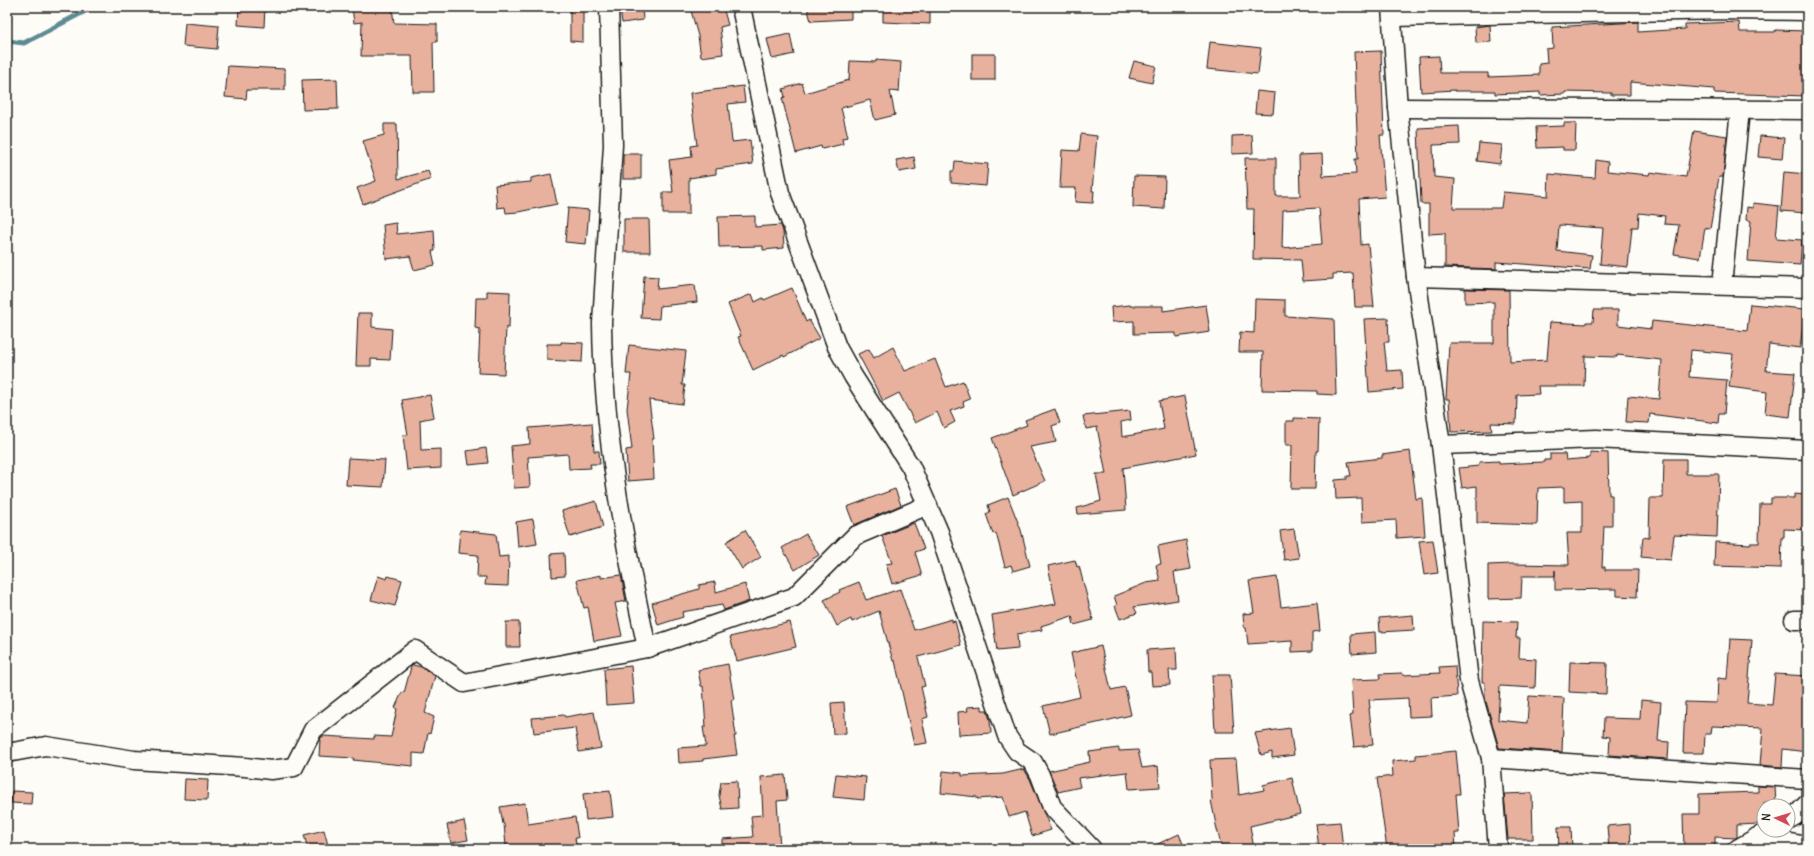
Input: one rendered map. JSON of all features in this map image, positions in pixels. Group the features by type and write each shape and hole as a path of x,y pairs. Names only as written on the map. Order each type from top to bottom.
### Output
{"street":[{"path":"609,7 613,145 602,322 602,351 611,454 626,553 646,648"},
{"path":"741,7 780,193 837,347 853,376 911,467 928,505 939,532 1007,736 1017,751 1033,762 1040,775 1052,807 1092,849"},
{"path":"1498,849 1492,758 1470,681 1441,445 1416,277 1398,108 1392,12 1720,10 1807,11"},
{"path":"1398,108 1807,110"},
{"path":"1722,285 1740,110"},
{"path":"1416,277 1807,288"},
{"path":"1441,445 1596,439 1807,450"},
{"path":"7,754 46,746 134,760 271,770 294,767 313,730 415,650 464,683 646,648 794,596 855,536 928,505"},
{"path":"1492,758 1807,779"},
{"path":"1796,815 1807,804"},
{"path":"1737,849 1756,838"},
{"path":"1778,838 1807,846"}],"building":[{"path":"239,7 265,7 264,27 238,25"},
{"path":"352,7 392,7 394,23 437,24 437,42 433,42 434,92 413,92 412,56 361,56 362,22 354,23"},
{"path":"570,7 583,7 583,42 570,41"},
{"path":"642,7 643,20 622,23 620,8"},
{"path":"690,7 723,7 728,25 720,27 723,54 701,57 698,36"},
{"path":"807,7 851,7 851,19 811,21"},
{"path":"883,7 930,7 930,24 883,22"},
{"path":"1638,22 1638,32 1685,29 1685,24 1739,22 1740,32 1775,32 1775,30 1807,31 1807,96 1714,93 1714,89 1630,82 1630,95 1565,92 1565,94 1540,95 1540,92 1495,94 1495,91 1455,90 1421,92 1419,57 1439,56 1440,73 1488,73 1488,77 1539,75 1539,64 1547,63 1546,49 1553,48 1552,27"},
{"path":"185,23 219,26 217,49 183,46"},
{"path":"1490,25 1491,42 1476,43 1475,27"},
{"path":"790,34 794,54 772,59 767,39"},
{"path":"1210,42 1261,48 1258,74 1207,69"},
{"path":"1381,51 1384,135 1380,135 1385,197 1359,199 1361,245 1368,244 1374,307 1355,307 1353,273 1333,274 1333,279 1303,281 1301,260 1253,259 1254,209 1247,209 1245,158 1276,158 1276,196 1300,196 1299,155 1322,154 1323,176 1356,174 1355,159 1358,159 1354,52","holes":["1319,208 1322,244 1282,248 1283,210"]},
{"path":"972,54 995,54 995,80 972,80"},
{"path":"876,60 901,62 899,92 890,91 895,115 875,120 870,100 841,108 848,137 842,138 843,144 822,149 821,146 796,153 782,98 785,97 783,89 802,83 805,93 849,80 850,61 876,62"},
{"path":"1134,61 1156,66 1152,83 1129,78"},
{"path":"228,66 285,69 285,90 247,90 246,99 225,97"},
{"path":"337,79 338,109 303,110 302,80"},
{"path":"743,86 745,102 728,104 732,142 750,140 753,164 716,169 716,174 689,178 689,214 663,214 663,192 673,192 669,160 692,157 691,146 697,145 690,93"},
{"path":"1257,91 1275,93 1273,114 1255,113"},
{"path":"1564,123 1576,123 1575,150 1563,150 1563,147 1537,148 1536,127 1564,126"},
{"path":"384,124 397,124 398,179 428,171 431,179 363,204 357,188 376,181 363,141 384,135"},
{"path":"1459,126 1460,144 1433,145 1434,177 1455,179 1453,208 1501,208 1503,192 1548,196 1549,174 1595,178 1596,160 1608,162 1607,171 1649,175 1650,172 1686,177 1694,131 1727,136 1723,177 1719,177 1710,229 1705,228 1700,258 1674,254 1679,225 1664,224 1665,216 1639,213 1638,227 1632,227 1628,267 1600,264 1603,228 1559,225 1557,251 1592,255 1590,269 1496,262 1496,269 1445,267 1445,233 1429,234 1429,204 1421,204 1418,128"},
{"path":"1081,134 1097,136 1092,191 1094,191 1093,203 1075,202 1076,188 1060,188 1062,150 1079,151"},
{"path":"1252,135 1253,153 1232,154 1232,136"},
{"path":"1760,136 1784,138 1782,159 1758,157"},
{"path":"1479,143 1502,145 1500,164 1477,161"},
{"path":"623,154 641,154 641,179 623,179"},
{"path":"914,157 916,169 899,172 896,160"},
{"path":"955,161 988,164 986,186 951,183 951,171 954,171"},
{"path":"1784,172 1807,174 1807,213 1781,211"},
{"path":"551,174 557,204 506,213 505,207 497,208 495,185 531,182 531,178"},
{"path":"1134,176 1165,177 1164,209 1133,207"},
{"path":"1753,203 1779,206 1776,238 1802,240 1800,265 1748,261 1751,221 1746,220 1747,207 1753,208"},
{"path":"568,208 589,210 586,244 565,242"},
{"path":"755,216 755,227 781,225 783,231 784,248 763,250 763,246 719,247 718,217"},
{"path":"624,219 649,219 650,252 624,252"},
{"path":"396,223 397,234 434,230 435,251 432,251 435,265 414,270 410,256 386,259 383,225"},
{"path":"644,276 658,277 657,289 695,285 697,302 660,306 659,319 641,318"},
{"path":"792,288 806,322 809,320 820,338 784,357 783,355 753,370 738,337 741,336 728,304 752,294 755,302 763,298 764,300"},
{"path":"1465,289 1509,290 1510,362 1547,360 1550,322 1586,324 1586,322 1593,322 1594,310 1618,310 1618,325 1651,329 1652,321 1747,331 1750,304 1805,309 1800,348 1769,344 1766,371 1795,373 1790,417 1765,414 1767,392 1729,387 1733,354 1691,350 1689,377 1727,380 1724,414 1719,414 1718,423 1650,414 1649,423 1626,422 1628,396 1659,399 1662,360 1617,355 1617,357 1585,356 1584,386 1538,386 1539,394 1517,395 1516,424 1491,423 1492,431 1451,432 1449,399 1446,399 1449,343 1494,343 1494,302 1465,303"},
{"path":"487,291 510,292 509,328 506,327 504,374 478,373 480,329 475,328 476,298 487,298"},
{"path":"1255,299 1285,300 1285,316 1334,319 1336,395 1317,394 1317,391 1262,390 1263,352 1239,352 1240,332 1254,333"},
{"path":"1130,305 1163,306 1163,311 1206,305 1210,332 1176,337 1176,333 1134,334 1134,321 1112,322 1111,307"},
{"path":"358,313 372,313 372,327 392,329 390,360 371,359 371,366 356,366"},
{"path":"1388,318 1389,342 1384,342 1387,371 1402,370 1403,389 1369,392 1364,319"},
{"path":"561,342 583,343 582,362 547,360 547,344 561,344"},
{"path":"629,345 686,351 682,385 685,385 683,404 649,400 654,439 652,439 654,479 628,481 626,450 632,449 627,409 631,374 626,374"},
{"path":"893,347 905,371 935,359 946,387 963,381 970,399 963,402 964,406 950,411 955,422 944,428 937,412 915,423 899,393 883,401 858,354 869,349 874,358"},
{"path":"430,395 434,417 420,420 421,450 441,449 441,468 407,470 403,435 408,435 402,400"},
{"path":"1185,396 1196,454 1123,468 1126,510 1078,514 1077,508 1101,501 1096,474 1106,474 1097,427 1086,429 1083,416 1130,411 1131,420 1121,422 1122,437 1164,429 1159,401"},
{"path":"1055,409 1060,423 1052,426 1056,442 1030,447 1045,481 1013,495 992,438 1027,425 1025,420"},
{"path":"1294,418 1319,419 1315,489 1291,489 1292,445 1286,445 1286,421 1294,421"},
{"path":"592,423 594,451 599,451 600,464 590,464 591,468 569,469 568,454 528,457 530,487 514,488 511,446 530,444 529,428"},
{"path":"486,448 488,463 469,465 467,451"},
{"path":"1410,451 1416,499 1422,498 1425,536 1397,538 1396,520 1362,522 1361,498 1336,499 1335,480 1347,479 1347,476 1351,476 1348,462 1382,458 1382,455"},
{"path":"1590,452 1608,453 1609,495 1612,495 1612,526 1604,526 1602,567 1605,567 1605,570 1638,570 1637,597 1617,596 1617,589 1555,590 1555,576 1522,576 1521,598 1488,599 1488,565 1569,565 1567,533 1582,533 1582,501 1564,502 1564,487 1538,488 1537,525 1477,523 1477,486 1462,488 1459,468 1479,466 1479,462 1499,461 1499,464 1544,462 1544,460 1550,460 1550,454 1565,454 1566,460 1590,458"},
{"path":"348,458 385,460 383,487 346,485"},
{"path":"1664,459 1686,459 1686,474 1719,474 1717,537 1674,535 1671,560 1641,557 1643,537 1649,538 1650,498 1663,498"},
{"path":"895,489 901,505 854,525 847,507"},
{"path":"1794,494 1807,495 1807,530 1784,529 1784,537 1782,537 1781,568 1714,566 1715,542 1750,544 1759,543 1760,504 1771,504 1771,498 1794,498"},
{"path":"1008,497 1021,530 1030,566 1013,571 1011,565 1005,567 996,533 993,534 986,514 990,512 988,505"},
{"path":"596,501 603,527 570,537 562,511"},
{"path":"533,519 537,544 518,547 516,522"},
{"path":"914,523 924,549 915,552 922,575 892,584 886,564 892,563 882,536"},
{"path":"1294,529 1299,558 1284,560 1280,531"},
{"path":"460,530 496,534 499,557 509,556 508,586 485,585 486,577 477,577 478,555 458,553"},
{"path":"745,530 761,557 742,569 726,542"},
{"path":"806,534 819,555 795,570 782,548"},
{"path":"1186,540 1191,569 1174,572 1178,600 1134,607 1137,613 1120,619 1115,606 1117,605 1114,596 1146,583 1160,581 1156,565 1161,564 1158,546"},
{"path":"1433,540 1438,573 1424,575 1419,541"},
{"path":"564,553 565,576 552,577 551,554"},
{"path":"1075,560 1077,567 1079,566 1093,620 1074,625 1072,616 1041,626 1042,630 1017,634 1018,649 997,651 992,615 1056,604 1048,566"},
{"path":"601,575 601,578 621,575 626,601 615,603 622,636 594,641 588,607 584,608 577,580"},
{"path":"378,576 387,579 388,576 402,580 395,606 371,600"},
{"path":"1277,577 1281,607 1317,603 1320,631 1312,632 1312,651 1292,652 1292,641 1248,644 1246,628 1244,628 1243,614 1254,613 1249,581"},
{"path":"715,582 716,592 745,584 749,601 724,610 722,605 682,612 683,617 658,625 652,603 699,589 699,585"},
{"path":"859,582 866,600 900,589 914,630 952,619 952,622 955,621 961,645 918,657 925,686 921,687 928,717 922,719 927,743 914,745 895,661 893,661 879,611 852,622 851,619 837,626 824,600 840,592 839,590"},
{"path":"1413,615 1414,630 1380,632 1379,618"},
{"path":"1483,621 1517,622 1516,638 1520,638 1519,658 1536,659 1535,688 1500,686 1498,720 1527,723 1529,696 1564,698 1562,752 1499,748 1485,698 1485,682 1482,682"},
{"path":"506,622 519,622 520,647 506,647"},
{"path":"790,622 796,647 737,661 730,637"},
{"path":"1375,632 1376,652 1352,654 1351,634"},
{"path":"1730,639 1752,640 1747,703 1772,705 1775,674 1807,676 1807,752 1783,749 1782,767 1760,765 1763,728 1712,726 1711,734 1705,734 1704,753 1683,753 1685,702 1717,703 1718,678 1727,679"},
{"path":"1101,646 1111,690 1125,687 1131,715 1050,734 1043,706 1080,697 1071,653"},
{"path":"1176,648 1177,670 1169,670 1170,685 1152,686 1151,672 1148,672 1147,650"},
{"path":"1570,662 1607,663 1606,694 1569,692"},
{"path":"728,664 734,700 731,700 737,755 703,759 703,761 679,763 678,748 706,746 703,727 706,727 703,686 701,686 698,670"},
{"path":"413,665 421,667 435,676 425,713 434,717 430,734 428,733 424,754 413,753 413,766 353,760 354,758 319,756 320,739 323,736 374,739 374,736 391,737 397,709 395,708 402,692 404,693 411,667"},
{"path":"631,666 634,703 606,705 604,669"},
{"path":"1455,666 1457,696 1431,698 1432,716 1409,717 1408,698 1369,700 1373,745 1354,747 1350,716 1353,715 1351,680 1380,679 1379,674 1402,673 1403,675 1440,673 1439,667"},
{"path":"1212,675 1230,675 1234,732 1215,732"},
{"path":"1641,700 1661,702 1658,741 1669,742 1668,759 1609,755 1610,737 1603,736 1604,718 1640,719"},
{"path":"844,702 846,733 833,734 831,703"},
{"path":"982,706 982,710 987,710 990,720 991,733 959,735 958,712 968,711 967,707"},
{"path":"594,712 601,748 579,752 575,728 534,733 532,718 564,715 565,717"},
{"path":"1290,728 1294,755 1272,758 1272,752 1261,755 1255,733"},
{"path":"1119,748 1119,751 1138,750 1142,768 1158,766 1160,787 1129,789 1127,772 1078,778 1080,787 1058,792 1049,771 1090,762 1089,752"},
{"path":"1456,751 1460,794 1456,794 1459,833 1455,833 1456,849 1387,849 1377,778 1393,776 1392,761 1416,759 1416,755"},
{"path":"1236,759 1239,795 1264,790 1263,785 1292,778 1300,814 1250,826 1254,849 1222,849 1211,800 1210,760"},
{"path":"1024,769 1030,779 1051,830 1032,836 1025,812 1009,817 1003,797 977,799 977,797 941,793 943,771 962,773 962,776 1003,774"},
{"path":"836,774 866,777 864,800 833,797"},
{"path":"785,775 787,800 777,801 780,849 722,849 722,839 753,837 751,816 763,815 761,777"},
{"path":"185,779 208,780 207,800 184,799"},
{"path":"737,781 738,808 722,809 719,795 721,782"},
{"path":"1758,786 1775,787 1776,798 1756,798 1756,824 1737,825 1736,838 1715,837 1715,849 1684,849 1683,814 1699,814 1699,794 1758,792"},
{"path":"12,791 32,792 31,804 11,803"},
{"path":"610,791 613,817 586,820 583,794"},
{"path":"1532,793 1533,839 1508,839 1504,794"},
{"path":"525,803 528,824 575,817 578,838 575,838 577,849 514,849 514,846 506,846 504,824 500,807"},
{"path":"464,821 468,840 451,843 447,825"},
{"path":"1340,822 1343,849 1319,849 1316,824"},
{"path":"1630,824 1631,849 1609,849 1607,826"},
{"path":"1558,827 1571,827 1572,849 1559,849"},
{"path":"324,830 329,849 308,849 304,835"},
{"path":"1179,834 1185,849 1147,849"}],"waterway":[{"path":"7,41 24,43 93,7"}]}
